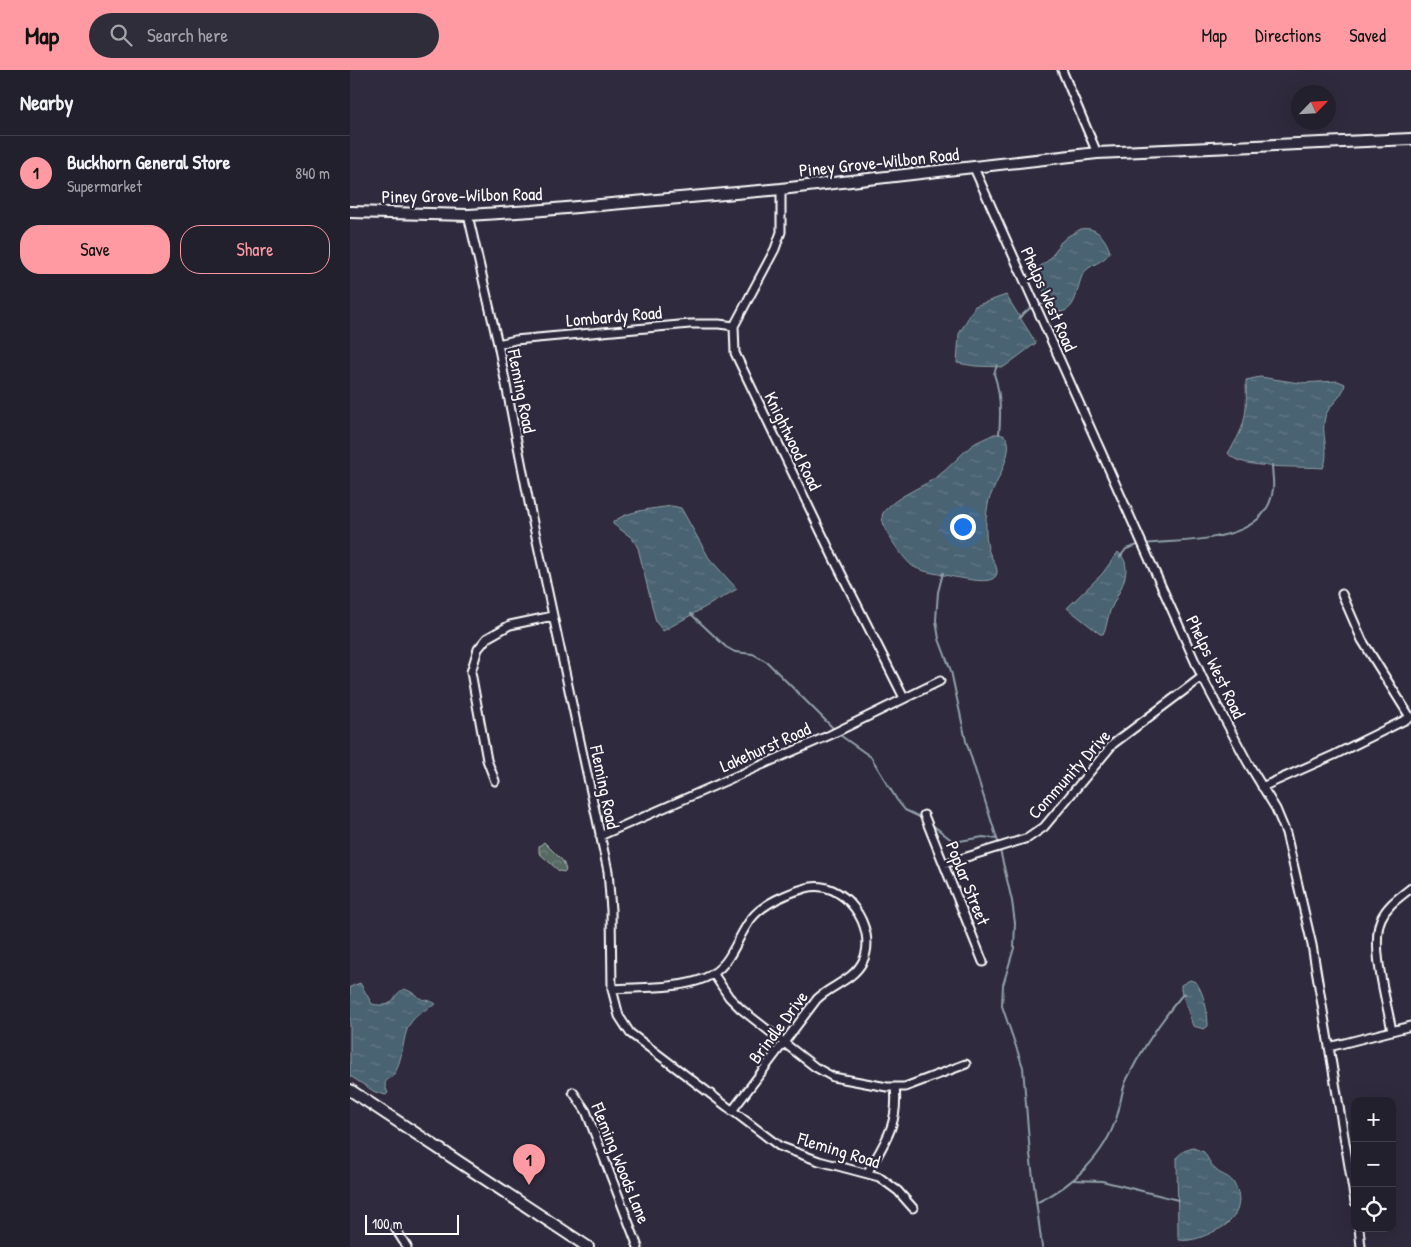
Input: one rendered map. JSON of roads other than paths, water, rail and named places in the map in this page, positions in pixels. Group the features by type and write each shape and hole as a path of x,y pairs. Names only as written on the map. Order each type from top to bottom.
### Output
{"street":[{"path":"1062,70 1097,153"},
{"name":"Piney Grove-Wilbon Road","path":"350,212 468,215 781,189 1097,153 1411,139"},
{"name":"Phelps West Road","path":"974,168 1202,677 1276,809 1292,853 1329,1047 1352,1187"},
{"path":"734,326 775,249 781,232 781,189"},
{"name":"Fleming Road","path":"468,215 498,344 553,616 608,871 611,910 612,989 619,1016 630,1033 771,1141 788,1150 819,1161 868,1172 890,1183 912,1208"},
{"name":"Lombardy Road","path":"498,344 515,340 690,324 734,326"},
{"name":"Knightwood Road","path":"734,326 735,353 742,372 904,698"},
{"path":"1262,787 1334,755 1411,717 1362,640 1342,594"},
{"path":"495,781 487,760 471,672 478,649 487,638 510,625 553,616"},
{"name":"Community Drive","path":"944,864 1028,838 1044,827 1113,744 1202,677"},
{"name":"Lakehurst Road","path":"600,836 822,739 940,681"},
{"name":"Poplar Street","path":"924,815 983,962"},
{"name":"Brindle Drive","path":"612,989 686,983 713,973 729,958 754,914 770,903 804,888 820,886 839,892 848,899 865,932 867,946 862,963 850,976 823,993 732,1111"},
{"path":"1392,1031 1379,966 1378,933 1381,919 1390,905 1411,888"},
{"path":"713,973 734,1004 814,1067 833,1076 895,1087 913,1085 966,1064"},
{"path":"1329,1047 1411,1026"},
{"path":"868,1172 894,1124 897,1104 895,1087"},
{"path":"350,1090 588,1247"},
{"name":"Fleming Woods Lane","path":"573,1092 586,1111 638,1247"},
{"path":"395,1228 407,1247"},
{"path":"1359,1232 1361,1247"}],"water":[{"path":"1081,229 1092,230 1100,234 1110,252 1104,259 1083,274 1073,303 1066,310 1060,312 1048,300 1034,271 1050,259 1060,243"},
{"path":"1006,295 1036,343 1004,367 957,363 959,334 975,306"},
{"path":"1260,377 1300,383 1338,381 1345,384 1342,393 1325,417 1326,456 1323,468 1257,465 1234,458 1228,453 1239,434 1246,410 1246,380"},
{"path":"994,434 1004,435 1008,441 1005,461 989,500 987,512 987,543 997,570 996,576 993,579 980,581 928,572 914,567 898,550 888,533 882,518 883,513 894,502 937,477 973,444"},
{"path":"672,506 681,508 709,558 737,589 663,631 656,622 638,548 632,538 613,524 613,522 633,512"},
{"path":"1118,552 1123,558 1126,573 1121,589 1110,611 1103,634 1100,634 1067,608 1102,574"},
{"path":"1190,980 1196,982 1205,1003 1208,1026 1204,1029 1193,1026 1181,990 1181,985"},
{"path":"360,983 372,1004 386,1005 404,989 436,1004 423,1011 409,1025 396,1071 385,1084 388,1093 386,1095 375,1092 350,1076 350,987"},
{"path":"1193,1148 1204,1152 1215,1169 1231,1180 1237,1189 1239,1203 1234,1216 1224,1226 1198,1238 1179,1240 1177,1157 1184,1151"}],"waterway":[{"path":"1019,318 1029,309 1051,301"},
{"path":"997,365 994,374 1000,404 999,434"},
{"path":"1145,544 1222,536 1241,530 1256,521 1267,507 1273,489 1272,465"},
{"path":"1120,557 1126,549 1141,544"},
{"path":"943,573 938,592 936,620 939,639 951,671 966,741 999,845"},
{"path":"691,614 726,647 735,652 753,654 767,662 834,729"},
{"path":"837,733 871,757 905,810 924,819"},
{"path":"930,823 954,842 983,837 997,839"},
{"path":"1000,850 1015,923 1014,948 1003,985 1002,1006 1023,1067 1030,1154 1042,1247"},
{"path":"1036,1203 1063,1188 1086,1168 1096,1156 1112,1130 1125,1084 1133,1068 1160,1024 1183,994 1185,994"},
{"path":"1073,1180 1102,1181 1178,1200"}],"place":[{"name":"Buckhorn General Store","path":"529,1185"}]}
